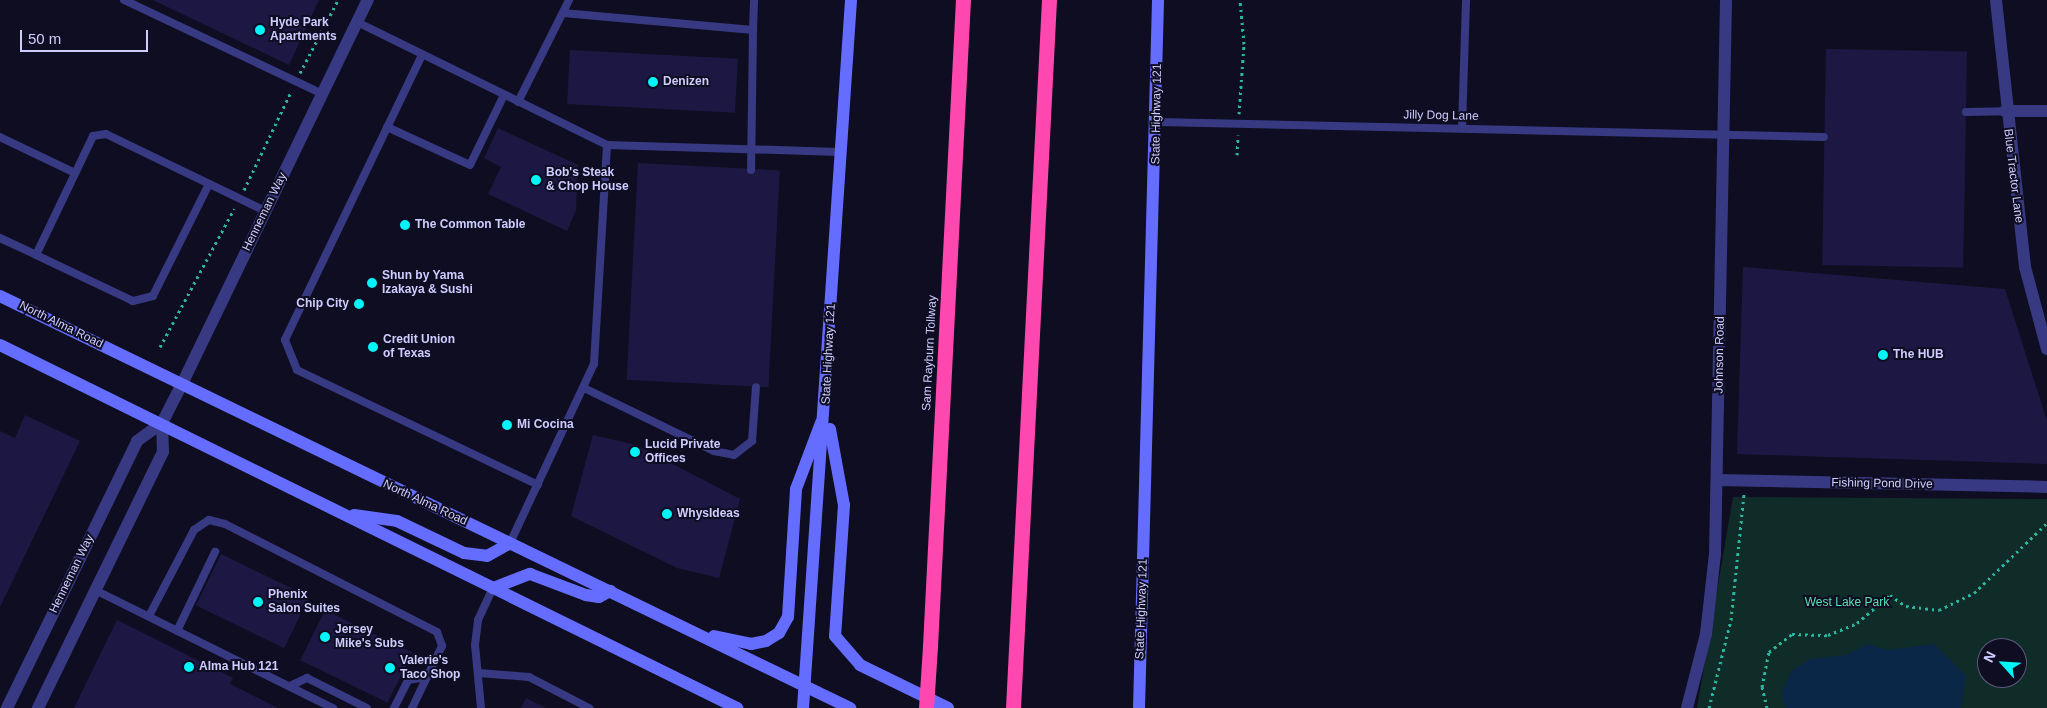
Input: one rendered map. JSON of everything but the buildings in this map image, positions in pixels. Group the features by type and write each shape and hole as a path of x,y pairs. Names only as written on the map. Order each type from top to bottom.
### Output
{"highway":[{"name":"Sam Rayburn Tollway","path":"926,708 963,0"},
{"path":"1013,708 1049,0"}],"main road":[{"name":"State Highway 121","path":"803,708 807,686 826,409 839,152 851,0"},
{"name":"State Highway 121","path":"1139,708 1158,122 1158,0"},
{"name":"North Alma Road","path":"0,296 850,708"},
{"path":"0,345 162,423 737,708"},
{"path":"694,632 751,644 779,633 788,617 796,489 826,409"},
{"path":"826,409 844,505 835,636 860,665 948,708"},
{"path":"343,513 397,521 464,553 487,556 510,543"},
{"path":"493,588 530,574 586,595 599,597 610,591"}],"street":[{"name":"Henneman Way","path":"5,704 137,441 162,423 368,0"},
{"name":"Johnson Road","path":"1687,708 1710,608 1718,480 1726,0"},
{"name":"Blue Tractor Lane","path":"1996,0 2005,111 2025,267 2047,349"},
{"path":"2005,111 2047,111"},
{"name":"Henneman Way","path":"38,708 163,452 162,423"},
{"name":"Fishing Pond Drive","path":"1718,480 2047,487"}],"lane":[{"path":"124,0 323,94"},
{"path":"518,102 569,0"},
{"path":"751,170 754,0"},
{"path":"1462,128 1466,0"},
{"path":"562,13 753,30"},
{"path":"357,22 607,145 839,152"},
{"path":"422,55 285,340 297,370 538,485"},
{"path":"387,127 470,165 504,95"},
{"path":"1966,112 2005,111"},
{"name":"Jilly Dog Lane","path":"1158,122 1724,133 1824,137"},
{"path":"36,255 93,136 106,134 265,212"},
{"path":"0,137 75,173"},
{"path":"510,543 584,388 598,342 607,145"},
{"path":"0,238 133,301 153,296 209,184"},
{"path":"584,388 714,451 734,455 752,441 756,387"},
{"path":"148,616 194,530 209,520 234,528 437,632 442,646 412,708"},
{"path":"177,631 215,552"},
{"path":"481,708 478,620 493,588"},
{"path":"95,590 333,708"},
{"path":"479,673 529,677 586,708"},
{"path":"394,708 408,680 427,677"},
{"path":"290,686 307,678 367,708"}],"path":[{"path":"305,62 338,0"},
{"path":"1239,110 1244,44 1240,0"},
{"path":"1237,155 1238,134"},
{"path":"1709,708 1731,620 1743,511"},
{"path":"1767,708 1762,687 1769,652 1792,634 1828,635 1856,624 1890,595 1906,606 1939,610 1974,594 2047,523"}],"green space":[{"name":"West Lake Park","path":"1733,497 2047,499 2047,708 1697,708"}],"water":[{"path":"1868,644 1887,650 1934,644 1966,676 1961,708 1786,708 1781,693 1792,671 1810,659 1846,655"}],"place":[{"name":"Hyde Park Apartments","path":"260,30"},
{"name":"Denizen","path":"653,82"},
{"name":"Bob's Steak & Chop House","path":"536,180"},
{"name":"The Common Table","path":"405,225"},
{"name":"Shun by Yama Izakaya & Sushi","path":"372,283"},
{"name":"Chip City","path":"359,304"},
{"name":"Credit Union of Texas","path":"373,347"},
{"name":"The HUB","path":"1883,355"},
{"name":"Mi Cocina","path":"507,425"},
{"name":"Lucid Private Offices","path":"635,452"},
{"name":"WhysIdeas","path":"667,514"},
{"name":"Phenix Salon Suites","path":"258,602"},
{"name":"Jersey Mike's Subs","path":"325,637"},
{"name":"Alma Hub 121","path":"189,667"},
{"name":"Valerie's Taco Shop","path":"390,668"}]}
